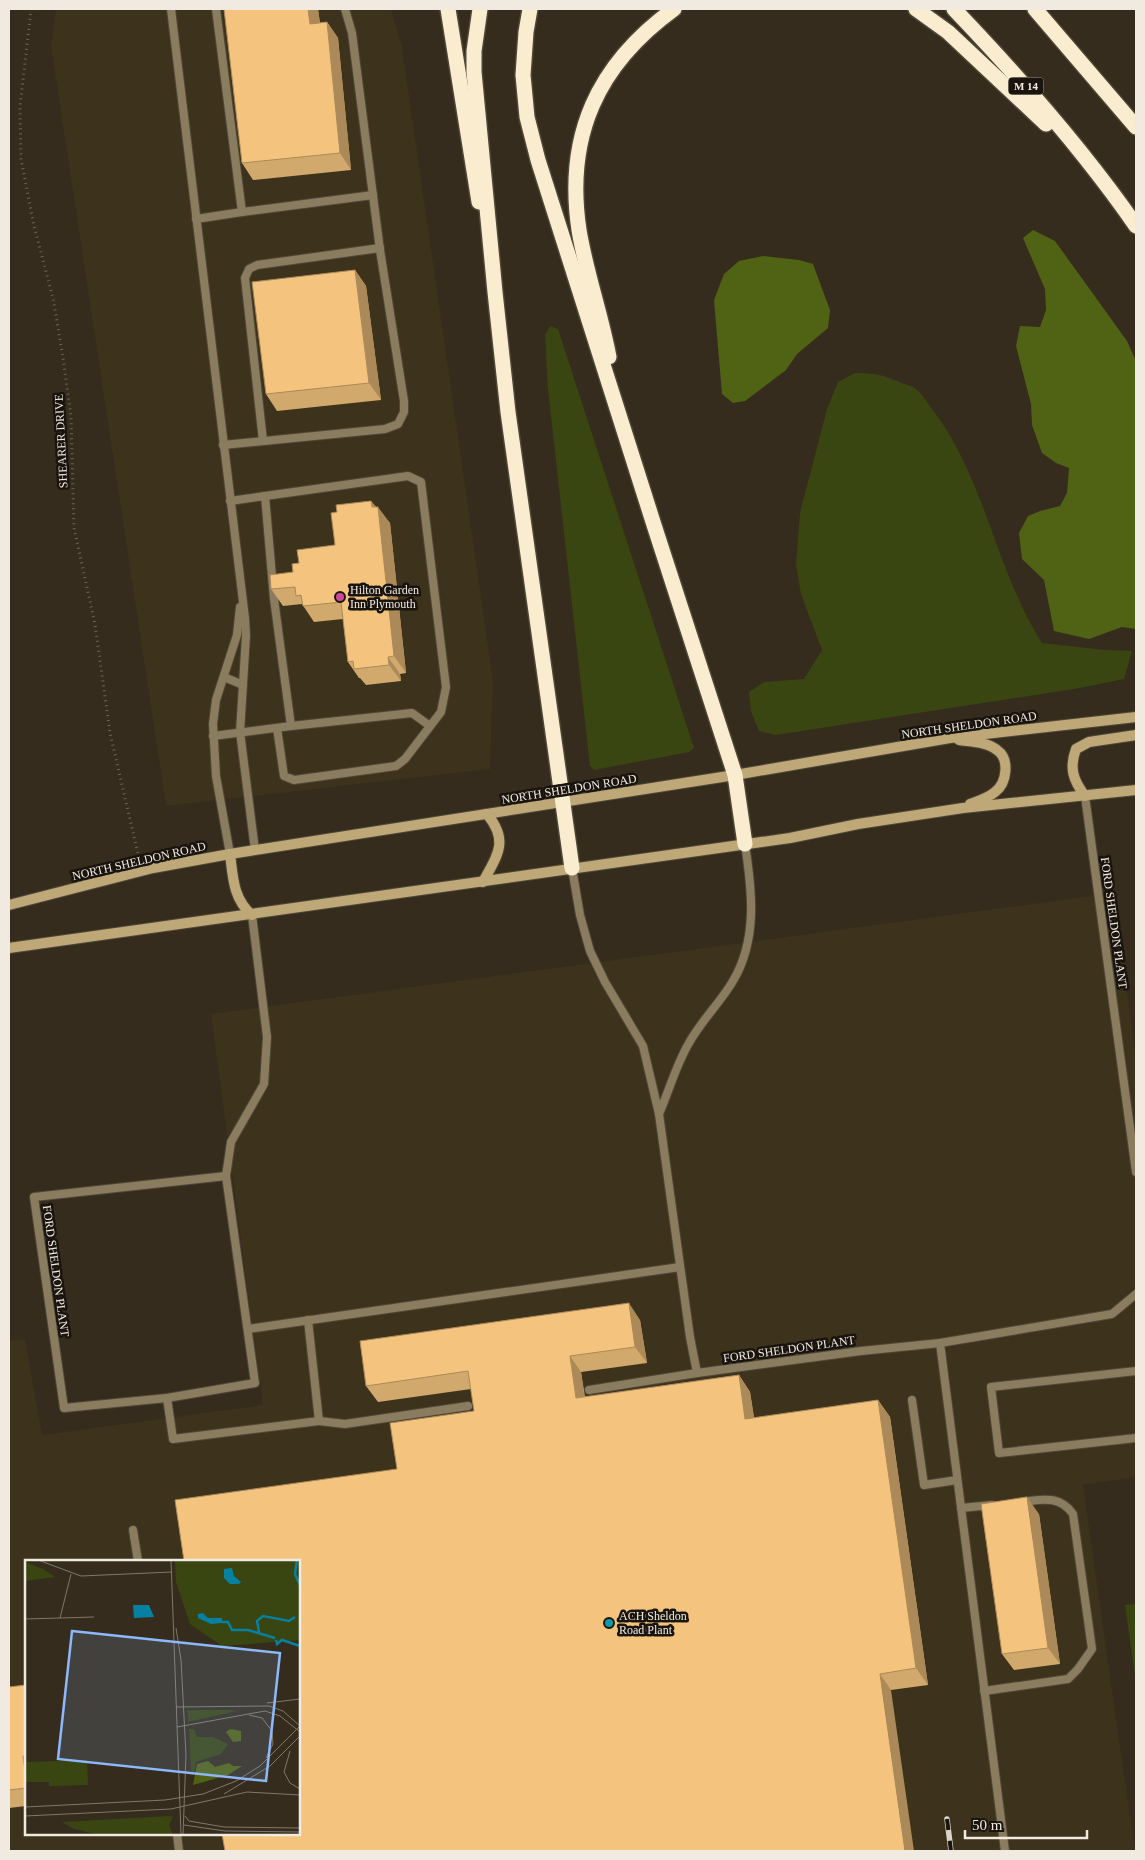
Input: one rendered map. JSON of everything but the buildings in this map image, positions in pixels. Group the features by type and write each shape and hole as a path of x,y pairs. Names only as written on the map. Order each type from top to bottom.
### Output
{"highway":[{"path":"448,9 471,162 495,292"},
{"path":"480,9 474,51 474,72 495,292 508,412 572,868"},
{"path":"530,9 523,75 527,117 538,160 656,534 736,775 745,844"},
{"path":"620,415 604,327 579,232 575,180 577,161 586,119 594,99 625,54 657,21 674,9"},
{"path":"916,9 948,32 1093,168"},
{"name":"M 14","path":"954,9 1012,70 1093,168 1136,226"},
{"path":"1035,9 1136,127"}],"main road":[{"name":"NORTH SHELDON ROAD","path":"9,905 143,871 230,854 736,775 950,738 1136,717"},
{"path":"1085,796 1078,786 1073,773 1072,760 1076,749 1089,742 1136,735"},
{"path":"950,738 986,744 1003,755 1006,766 1000,788 994,794 963,808"},
{"path":"9,948 790,838 858,824 963,808 1136,790"},
{"path":"483,882 495,860 500,845 498,831 487,814"},
{"path":"230,854 236,892 244,908 252,915"}],"lane":[{"path":"171,9 246,636 240,732 254,850"},
{"path":"216,9 242,212"},
{"path":"224,445 385,429 398,424 404,412 352,33 345,9"},
{"path":"196,219 374,195"},
{"path":"263,441 245,278 249,269 257,265 380,248"},
{"path":"230,501 408,476 421,482 446,687 441,712 405,758 396,766 294,780 284,776 277,728"},
{"path":"265,496 274,599 291,726"},
{"path":"230,854 216,776 213,736 216,700 237,635 242,598"},
{"path":"224,677 243,685"},
{"path":"213,736 412,713 430,726"},
{"name":"FORD SHELDON PLANT","path":"1085,796 1136,1172"},
{"path":"660,1114 688,1045 733,982 745,957 751,929 750,877 745,844"},
{"path":"572,868 580,915 590,951 605,982 643,1046 660,1114 696,1373"},
{"name":"FORD SHELDON PLANT","path":"226,1176 34,1197 64,1408 167,1398 255,1383 226,1176 232,1142 264,1084 267,1037 252,915"},
{"path":"248,1329 680,1267"},
{"name":"FORD SHELDON PLANT","path":"589,1390 696,1373 861,1351 940,1343 1112,1314 1136,1296"},
{"path":"308,1320 319,1421"},
{"path":"940,1343 1005,1851"},
{"path":"1136,1371 991,1387 999,1453 1136,1438"},
{"path":"167,1398 173,1439 319,1421 345,1424 468,1406"},
{"path":"912,1400 924,1485 957,1480"},
{"path":"984,1691 1068,1679 1078,1669 1092,1649 1073,1514 1068,1506 1053,1499 1007,1503"},
{"path":"961,1508 998,1504"},
{"path":"133,1530 138,1560"},
{"path":"177,1835 179,1851"}],"path":[{"name":"SHEARER DRIVE","path":"31,9 20,107 22,159 34,226 53,298 63,358 71,416 74,528 95,624 110,733 143,871"}],"shaded area":[{"path":"56,9 391,9 402,47 493,681 490,769 166,806 51,46"},
{"path":"1114,893 1136,1061 1136,1477 1083,1485 1135,1851 9,1851 9,1341 25,1339 42,1435 263,1405 211,1014"}],"green space":[{"path":"1033,230 1055,241 1127,341 1136,361 1136,629 1122,627 1089,639 1054,631 1044,580 1022,559 1019,533 1028,516 1060,506 1067,493 1069,468 1056,463 1042,453 1032,425 1031,404 1016,346 1020,326 1040,327 1046,310 1045,289 1023,238"},
{"path":"763,256 799,260 813,264 830,310 828,328 797,354 786,370 745,401 733,403 722,394 714,300 724,274 739,261"},
{"path":"550,326 558,329 694,748 689,752 594,770 590,766 548,389 545,335"},
{"path":"855,373 879,375 913,387 919,391 935,413 967,468 1013,586 1026,615 1042,643 1132,651 1124,679 1080,688 776,735 759,731 751,711 749,692 764,682 804,679 822,650 801,594 796,564 800,513 827,409 838,382"},
{"path":"1136,1604 1136,1683 1125,1605"}],"railway":[{"path":"947,1819 951,1851"}],"place":[{"name":"Hilton Garden Inn Plymouth","path":"340,597"},
{"name":"ACH Sheldon Road Plant","path":"609,1623"}]}
